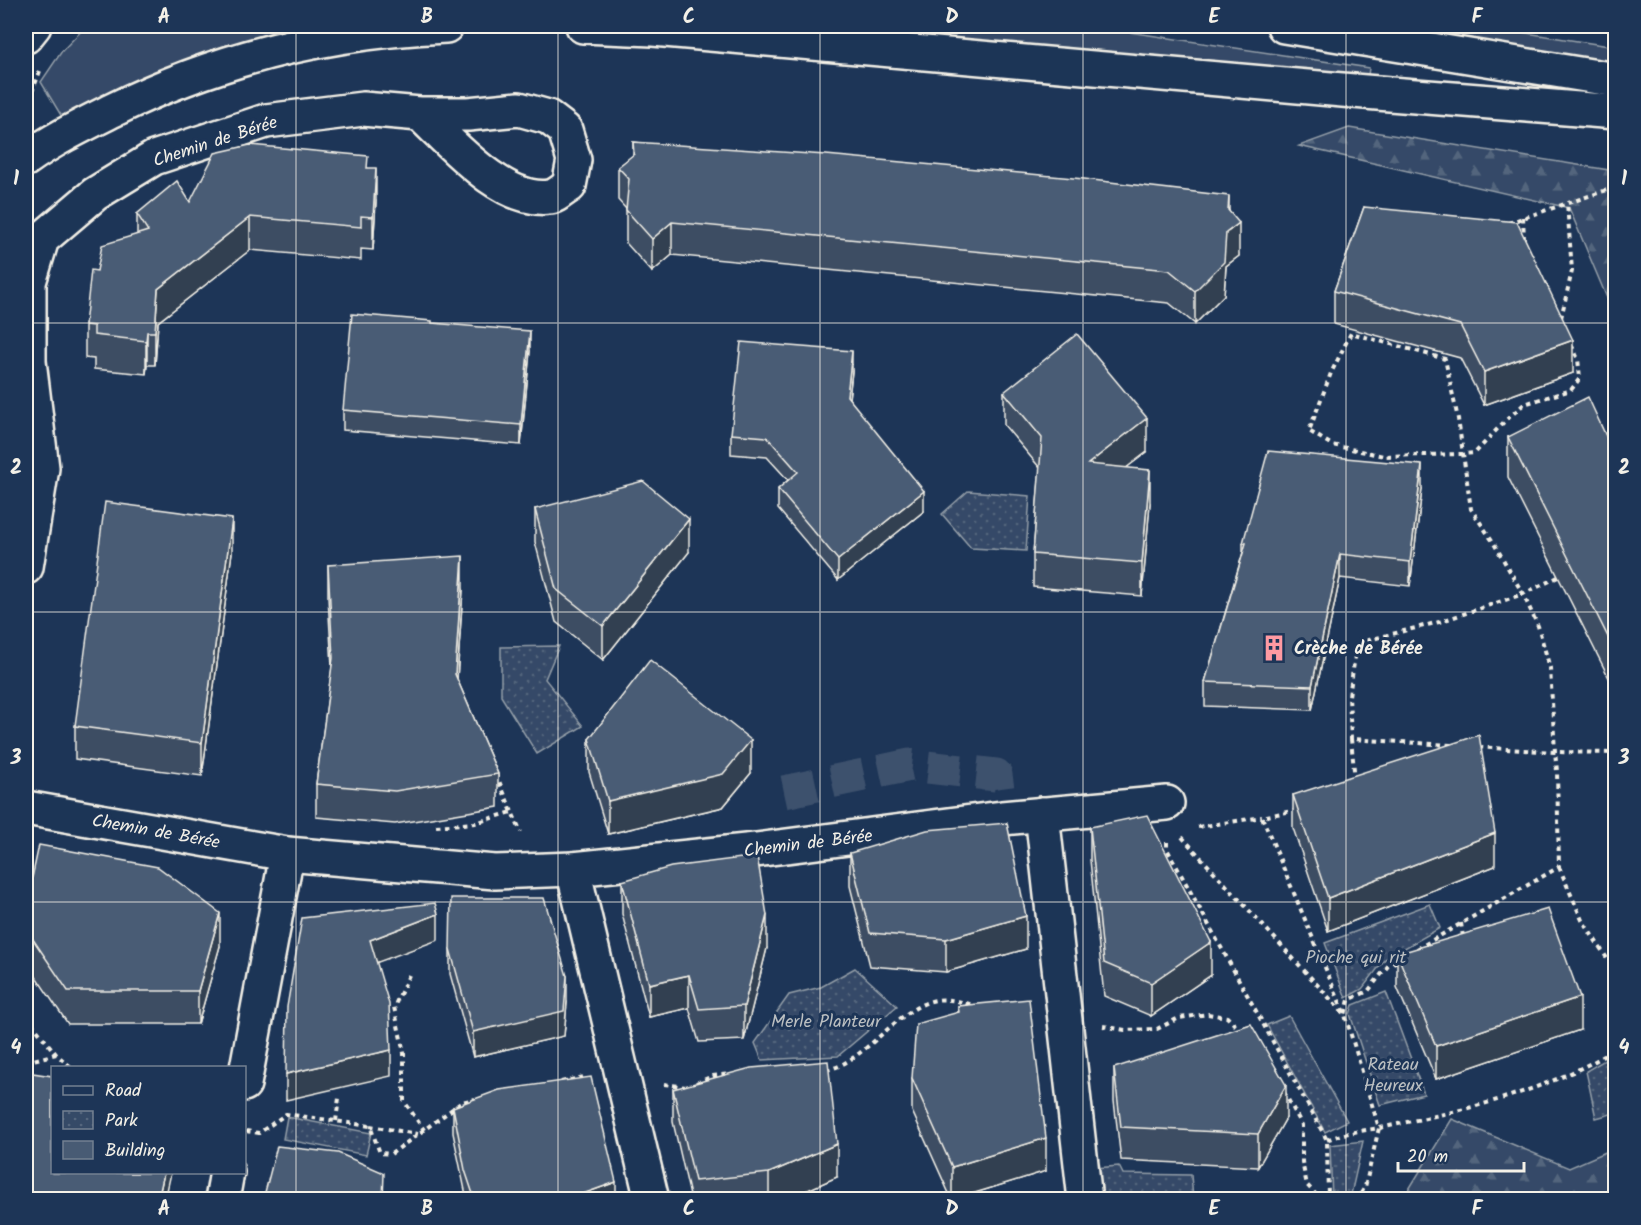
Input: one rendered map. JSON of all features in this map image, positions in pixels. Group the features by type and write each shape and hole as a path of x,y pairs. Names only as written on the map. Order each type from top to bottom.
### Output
{"main road":[{"path":"26,36 34,26"},
{"path":"26,159 88,122 143,95 228,63 322,39 409,27 446,26"},
{"path":"583,26 653,29 1616,112"},
{"path":"1284,26 1616,80"},
{"name":"Chemin de Bérée","path":"26,567 42,468 29,361 29,282 42,239 95,194 153,158 266,121 363,109 420,114"},
{"name":"Chemin de Bérée","path":"26,808 287,854 495,872 573,869 756,850 1042,814 1165,814"},
{"path":"1042,814 1085,1200"},
{"path":"246,1073 287,854"},
{"path":"573,869 652,1200"},
{"path":"222,1200 227,1174"}],"path":[{"path":"1506,224 1616,187"},
{"path":"1555,312 1560,322 1572,271 1567,203"},
{"path":"1523,217 1524,241"},
{"path":"1569,340 1578,359 1580,378 1571,390 1524,404 1475,453 1463,454 1384,456 1332,445 1309,431 1331,373 1351,333 1445,359 1463,454 1471,509 1523,594 1538,626 1550,668 1557,771 1559,867 1582,920 1616,972"},
{"path":"1355,461 1356,450"},
{"path":"1355,784 1348,696 1357,643 1439,622 1523,594 1558,577"},
{"path":"1351,739 1459,746"},
{"path":"1471,746 1555,752 1616,753"},
{"path":"496,773 520,829"},
{"path":"1165,814 1262,817 1303,809"},
{"path":"428,826 475,823 512,812"},
{"path":"1165,814 1345,1015"},
{"path":"1165,814 1167,849 1327,1140 1328,1200"},
{"path":"1262,817 1345,1015 1379,1128 1365,1187 1357,1200"},
{"path":"1345,1015 1349,1000 1368,991 1388,966 1559,867"},
{"path":"1461,922 1464,944"},
{"path":"409,975 394,1008 404,1053 404,1101 424,1130"},
{"path":"823,1070 832,1069 856,1055 916,1008 936,1000 952,1000 980,1007"},
{"path":"1095,1025 1125,1030 1157,1029 1179,1018 1208,1014 1227,1017 1249,1039"},
{"path":"26,1016 56,1054 70,1066"},
{"path":"1327,1140 1345,1132 1379,1128 1457,1112 1587,1067 1616,1049"},
{"path":"26,1062 56,1054"},
{"path":"667,1083 685,1087 713,1076 733,1073"},
{"path":"552,1084 585,1077"},
{"path":"1283,1091 1302,1125 1302,1162 1307,1185 1321,1200"},
{"path":"370,1126 380,1153 391,1154 462,1102 484,1097"},
{"path":"336,1121 339,1098"},
{"path":"246,1131 259,1133 286,1114 419,1134"}],"green space":[{"path":"86,26 311,26 279,32 170,66 62,117 41,82 62,51"},
{"path":"767,26 1089,26 1369,68 1368,75 992,42"},
{"path":"1367,26 1482,26 1615,47 1615,65"},
{"path":"1349,128 1615,171 1615,317 1569,208 1299,146"},
{"path":"968,491 1030,496 1026,551 971,548 942,514"},
{"path":"559,646 545,679 583,726 537,754 501,696 501,647"},
{"name":"Pioche qui rit","path":"1430,904 1440,928 1385,959 1362,989 1346,998 1325,943"},
{"name":"Merle Planteur","path":"855,968 897,1006 838,1056 762,1060 755,1043 789,995 821,987"},
{"name":"Rateau Heureux","path":"1386,992 1424,1094 1380,1105 1350,1014 1353,1005"},
{"path":"1289,1016 1347,1121 1325,1132 1267,1025"},
{"path":"1615,1054 1615,1113 1596,1118 1586,1071"},
{"path":"287,1117 371,1133 366,1155 283,1139"},
{"path":"1452,1119 1569,1168 1615,1148 1615,1199 1403,1199"},
{"path":"1363,1141 1350,1199 1332,1199 1330,1145"},
{"path":"1119,1166 1123,1174 1191,1175 1193,1199 1101,1199 1096,1168"}],"building":[{"path":"633,142 826,155 1084,179 1229,196 1228,210 1239,223 1226,233 1224,262 1195,291 1169,270 672,222 652,239 626,210 629,179 618,167 634,154"},
{"path":"250,145 368,156 367,168 376,168 373,217 361,216 361,227 250,217 158,289 155,332 147,332 146,341 94,335 94,326 85,325 91,270 97,271 102,245 148,231 137,214 177,181 190,202 215,153"},
{"path":"1364,207 1517,222 1573,340 1484,372 1460,325 1334,291"},
{"path":"352,314 530,331 521,425 343,410"},
{"path":"1077,334 1147,418 1088,464 1150,470 1142,563 1033,554 1042,438 1004,392"},
{"path":"741,342 852,351 847,396 924,491 838,560 778,489 798,472 767,437 731,434"},
{"path":"1588,397 1616,458 1616,683 1614,649 1508,437"},
{"path":"1268,451 1422,465 1410,562 1340,554 1312,686 1205,682 1246,543 1243,543"},
{"path":"643,481 689,519 603,626 556,589 535,509"},
{"path":"105,502 232,519 202,743 75,726"},
{"path":"463,556 455,674 498,774 395,791 316,784 333,658 328,565"},
{"path":"650,660 751,740 723,774 608,801 589,739"},
{"path":"1479,735 1495,833 1328,898 1293,795"},
{"path":"1147,815 1211,942 1151,983 1104,963 1090,827"},
{"path":"1007,823 1026,916 946,939 870,933 850,853 927,830"},
{"path":"39,845 158,867 220,913 198,991 68,991 26,929 26,906"},
{"path":"757,856 767,915 744,1006 699,1009 689,975 649,984 622,881 671,867"},
{"path":"451,898 544,898 567,976 564,1011 473,1032 450,949"},
{"path":"435,903 438,914 370,940 389,1004 391,1050 286,1074 287,1007 302,918"},
{"path":"1548,909 1580,997 1436,1046 1397,954"},
{"path":"1029,999 1046,1138 952,1167 912,1078 916,1024 959,1012 958,1006"},
{"path":"1251,1024 1286,1085 1258,1134 1121,1127 1114,1068"},
{"path":"828,1061 837,1144 769,1173 695,1181 673,1089 751,1068"},
{"path":"26,1072 51,1076 51,1174 164,1174 158,1200 26,1200"},
{"path":"591,1077 616,1182 566,1200 475,1200 465,1170 453,1107 499,1090"},
{"path":"277,1146 338,1153 384,1173 383,1200 263,1200"},
{"path":"1284,1197 1285,1200 1266,1200"}],"tunnel":[{"path":"784,792 910,765 996,775 1002,818"}],"place":[{"name":"Crèche de Bérée","path":"1274,648"}]}
